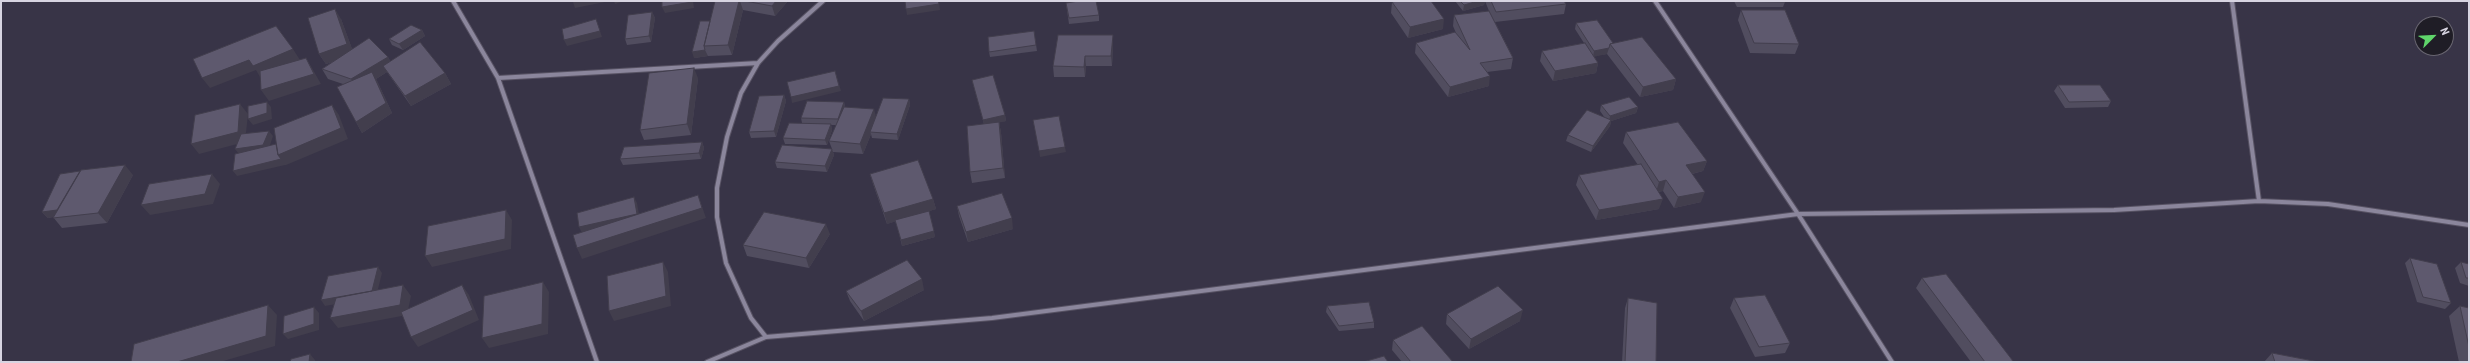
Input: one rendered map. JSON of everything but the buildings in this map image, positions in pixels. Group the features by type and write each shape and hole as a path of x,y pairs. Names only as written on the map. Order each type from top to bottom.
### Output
{"street":[{"path":"453,1 498,78 597,362"},
{"path":"766,337 751,318 726,262 716,217 716,188 727,137 741,93 758,63 778,41 823,1"},
{"path":"1655,1 1798,214 1892,362"},
{"path":"2232,1 2259,201"},
{"path":"498,78 758,63"},
{"path":"707,362 766,337 992,318 1798,214 2114,210 2259,201 2328,204 2469,225"}]}
